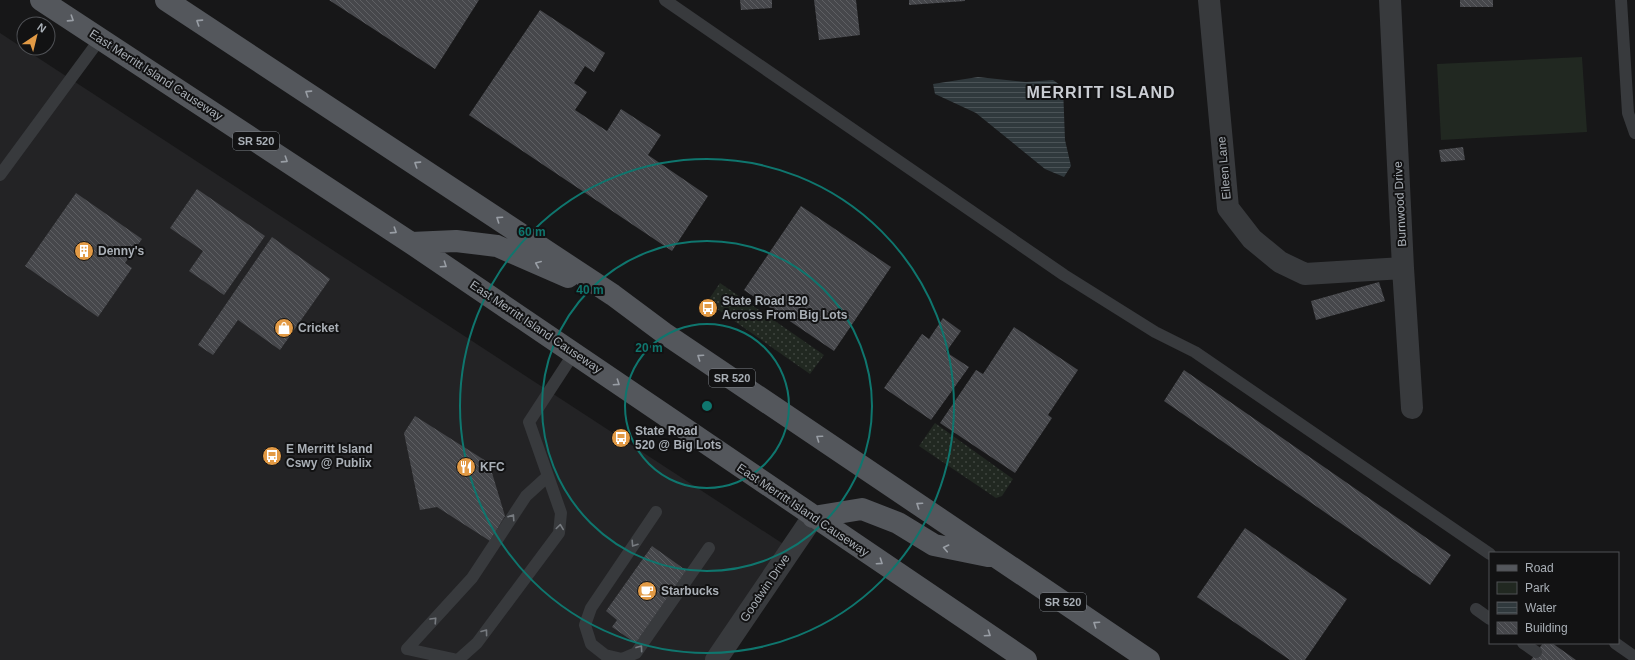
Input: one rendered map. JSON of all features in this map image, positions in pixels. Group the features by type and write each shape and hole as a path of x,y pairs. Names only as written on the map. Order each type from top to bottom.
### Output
{"main road":[{"name":"East Merritt Island Causeway","path":"41,0 412,243 813,517 1026,660"},
{"name":"SR 520","path":"166,0 613,295 664,332 1149,660"},
{"path":"412,243 456,241 497,246 613,295"},
{"path":"813,517 862,509 898,523 934,545 998,558"}],"street":[{"name":"Eileen Lane","path":"1209,0 1228,208 1252,239 1280,262 1305,274 1403,268"},
{"name":"Burnwood Drive","path":"1390,0 1403,268 1412,408"},
{"name":"Goodwin Drive","path":"716,660 813,517"}],"lane":[{"path":"665,0 1064,275 1155,332 1195,352 1489,553"},
{"path":"1621,0 1628,113 1635,133"},
{"path":"0,174 100,39"},
{"path":"548,476 526,496 472,578 407,649 458,660 477,643 560,533 562,513 529,422 574,353"},
{"path":"656,512 591,608 585,626 591,644 605,655 622,659 636,653 709,548"},
{"path":"1476,609 1489,618"},
{"path":"1524,644 1536,652"},
{"path":"1616,644 1635,657"}],"shaded area":[{"path":"0,33 16,43 16,56 35,56 791,549 714,660 0,660"}],"green space":[{"path":"1582,57 1587,132 1441,140 1437,64"},
{"path":"720,283 824,355 810,374 707,302"},
{"path":"935,423 1013,479 1002,496 996,498 919,446"}],"water":[{"path":"978,77 1026,82 1053,80 1063,87 1065,140 1071,166 1064,177 1045,169 976,113 935,94 933,84"}],"building":[{"path":"329,0 479,0 435,69"},
{"path":"740,0 772,0 772,8 741,10"},
{"path":"814,0 856,0 860,35 819,40"},
{"path":"909,0 965,0 965,1 909,5"},
{"path":"1460,0 1493,0 1493,7 1460,7"},
{"path":"540,10 605,53 594,72 585,66 574,83 587,92 575,110 607,131 621,109 661,135 648,155 708,196 672,251 469,115"},
{"path":"1463,147 1465,160 1441,162 1439,150"},
{"path":"197,189 265,236 224,295 189,271 203,251 170,228"},
{"name":"Denny's","path":"76,193 142,239 125,263 132,268 98,317 25,266"},
{"path":"801,206 891,267 834,351 744,290"},
{"path":"272,237 330,279 280,350 238,320 213,355 198,345"},
{"path":"1379,282 1385,301 1316,320 1311,301"},
{"path":"943,318 961,331 946,352 969,367 931,420 884,388 922,334 929,339"},
{"path":"1014,327 1078,370 1048,415 1052,418 1015,473 940,423 976,370 983,374"},
{"path":"1184,370 1451,555 1430,585 1164,401"},
{"path":"415,416 489,463 505,516 490,541 437,507 420,510 404,433"},
{"path":"1245,528 1347,599 1305,660 1290,660 1197,597"},
{"name":"Starbucks","path":"652,546 687,571 637,644 612,627 617,620 606,611"},
{"path":"1542,644 1553,644 1576,660 1531,660"}],"place":[{"name":"Denny's","path":"84,251"},
{"name":"State Road 520 Across From Big Lots","path":"708,308"},
{"name":"Cricket","path":"284,328"},
{"name":"State Road 520 @ Big Lots","path":"621,438"},
{"name":"E Merritt Island Cswy @ Publix","path":"272,456"},
{"name":"KFC","path":"466,467"},
{"name":"Starbucks","path":"647,591"}],"district":[{"name":"MERRITT ISLAND","path":"1101,92"}]}
